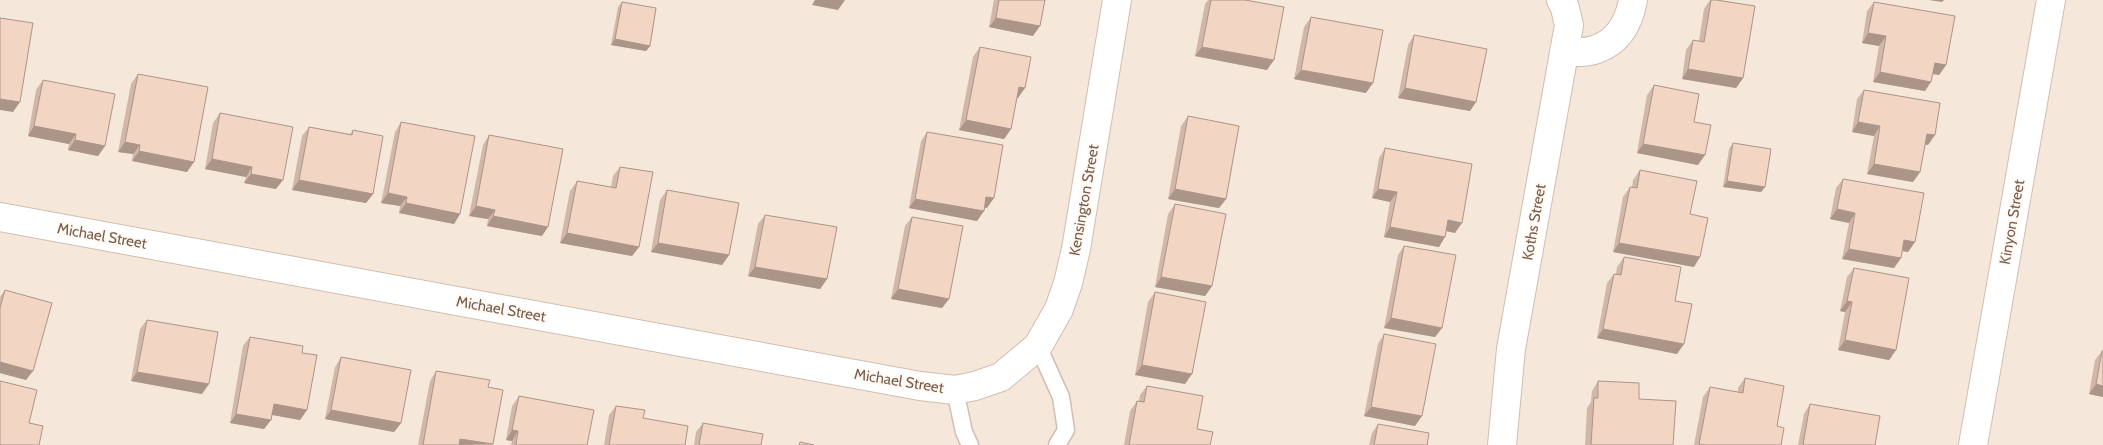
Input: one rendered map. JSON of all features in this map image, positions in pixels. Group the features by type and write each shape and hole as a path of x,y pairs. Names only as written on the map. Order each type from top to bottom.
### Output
{"street":[{"name":"Kensington Street","path":"1001,376 1038,346 1058,309 1068,284 1076,249 1117,0"},
{"name":"Koths Street","path":"1502,445 1511,349 1569,24 1566,8 1561,0"},
{"path":"1564,52 1596,50 1616,38 1629,19 1633,0"},
{"name":"Kinyon Street","path":"1973,445 2051,0"},
{"name":"Michael Street","path":"0,218 920,386 955,390 975,386 1001,376"}],"lane":[{"path":"1038,346 1061,397 1066,430 1057,445"},
{"path":"955,390 964,432 970,445"}],"shaded area":[{"path":"0,0 2103,0 2103,445 0,445"}],"building":[{"path":"999,0 1045,0 1040,26 996,18"},
{"path":"1211,0 1245,0 1284,7 1274,60 1202,47"},
{"path":"1711,0 1755,6 1743,78 1688,69 1693,40 1704,42"},
{"path":"622,2 656,8 650,46 615,39"},
{"path":"1874,2 1955,16 1946,65 1935,63 1931,82 1880,72 1886,36 1868,33"},
{"path":"1311,17 1383,30 1373,83 1301,70"},
{"path":"0,18 33,23 20,102 0,99"},
{"path":"1414,35 1487,49 1476,102 1405,88"},
{"path":"980,47 1031,57 1025,88 1019,87 1011,129 966,120"},
{"path":"138,74 208,87 194,162 139,151 140,145 125,142"},
{"path":"43,80 115,94 105,146 75,140 76,134 34,126"},
{"path":"1654,85 1699,94 1694,122 1711,125 1705,155 1643,144"},
{"path":"1864,90 1940,103 1935,135 1927,134 1920,172 1874,164 1880,126 1858,122"},
{"path":"220,113 293,127 283,180 251,174 252,167 212,159"},
{"path":"1188,116 1239,126 1226,199 1175,189"},
{"path":"401,122 475,136 460,214 406,203 407,197 388,193"},
{"path":"309,127 352,135 353,130 383,136 373,194 299,180"},
{"path":"927,132 1003,145 994,198 986,197 984,211 915,199"},
{"path":"489,135 563,149 548,227 493,216 495,210 476,206"},
{"path":"1733,143 1771,149 1765,187 1727,181"},
{"path":"1385,148 1472,164 1462,223 1448,220 1445,237 1390,227 1397,192 1378,189"},
{"path":"620,167 653,172 639,247 567,233 577,181 616,188"},
{"path":"1640,170 1697,181 1690,214 1708,218 1700,257 1619,243 1630,187 1637,188"},
{"path":"1843,179 1924,193 1915,242 1904,240 1901,258 1849,249 1855,213 1837,209"},
{"path":"667,190 739,203 729,255 658,243"},
{"path":"1175,204 1226,214 1212,286 1161,277"},
{"path":"765,215 837,227 827,279 755,267"},
{"path":"912,217 963,226 949,299 898,289"},
{"path":"1404,246 1456,255 1442,328 1391,318"},
{"path":"1624,257 1681,267 1675,301 1692,304 1684,344 1603,329 1614,274 1621,275"},
{"path":"1854,268 1909,278 1896,350 1845,340 1852,302 1847,301"},
{"path":"5,290 52,303 33,371 0,362 0,308"},
{"path":"1155,292 1206,302 1192,374 1142,365"},
{"path":"147,320 218,332 209,384 137,372"},
{"path":"1384,334 1436,344 1422,416 1371,407"},
{"path":"250,337 303,346 302,353 317,355 307,410 274,404 271,420 236,414"},
{"path":"2103,351 2103,386 2096,384"},
{"path":"341,357 411,370 401,423 331,410"},
{"path":"436,371 490,380 488,387 503,390 493,444 460,439 459,445 423,445"},
{"path":"1745,378 1784,386 1777,426 1784,428 1781,445 1699,444 1710,387 1743,393"},
{"path":"0,381 37,390 29,423 43,426 39,445 0,445"},
{"path":"1598,381 1639,383 1639,399 1676,401 1673,445 1591,445 1594,398 1598,398"},
{"path":"1147,386 1203,396 1197,429 1213,432 1210,445 1129,445 1137,401 1144,402"},
{"path":"519,396 594,410 587,445 516,445 518,431 512,430"},
{"path":"1810,404 1880,416 1875,445 1803,445"},
{"path":"616,406 645,410 643,418 688,426 685,445 609,445"},
{"path":"703,423 763,434 761,445 699,445"},
{"path":"1378,424 1429,433 1427,445 1374,445"},
{"path":"800,442 814,445 799,445"}]}
